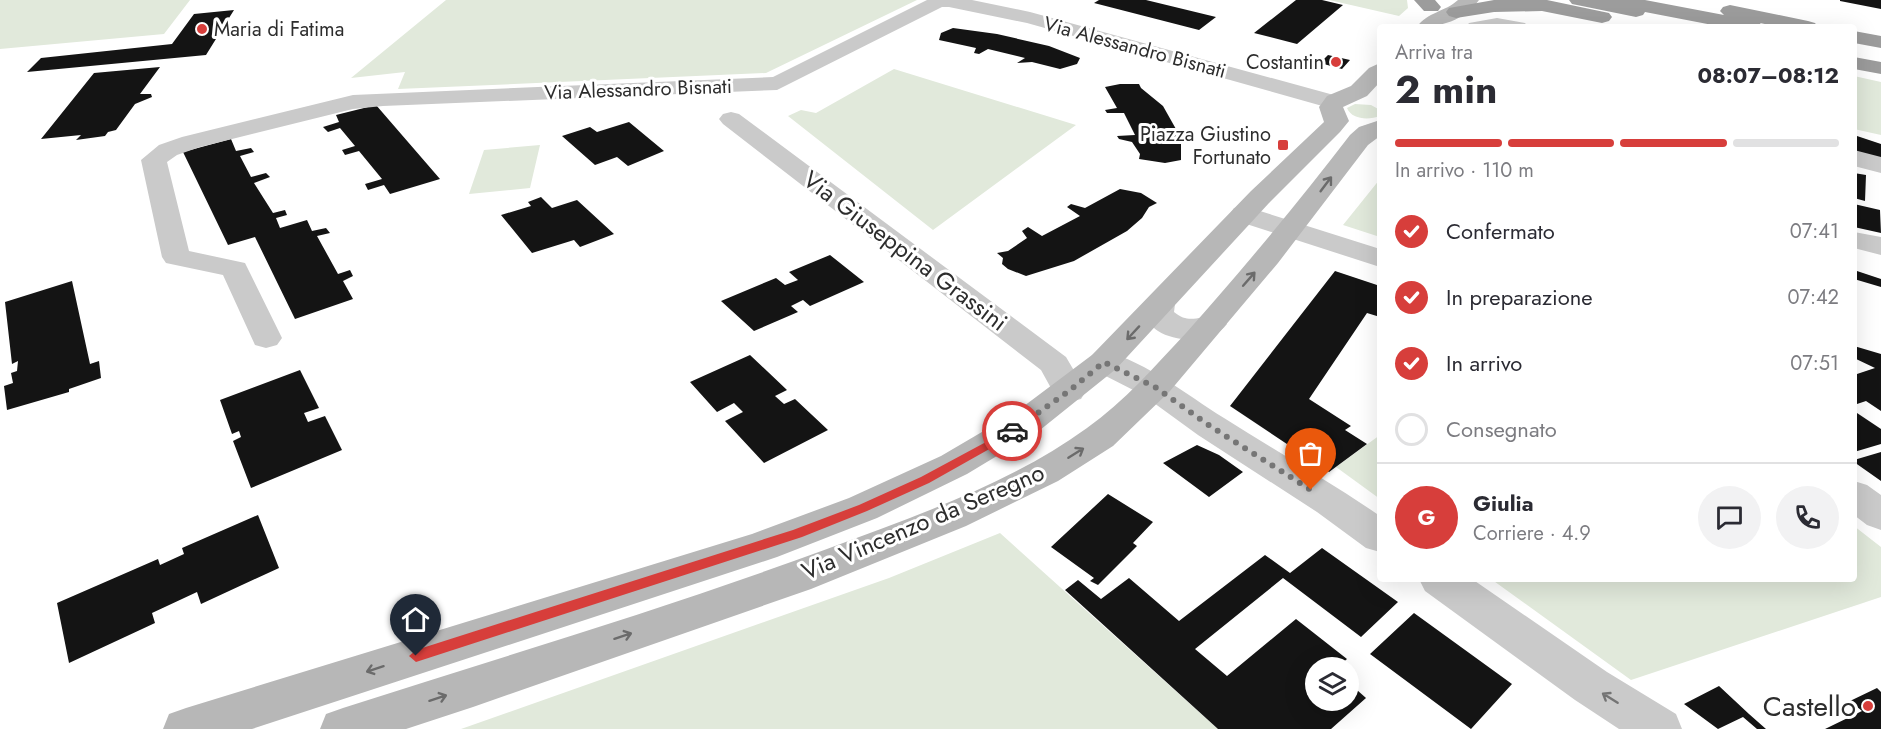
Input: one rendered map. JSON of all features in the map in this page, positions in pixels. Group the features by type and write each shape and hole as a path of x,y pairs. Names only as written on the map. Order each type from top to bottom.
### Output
{"highway":[{"path":"1518,0 1638,24"},
{"path":"1579,0 1700,24"},
{"path":"1616,0 1738,24"},
{"path":"1679,0 1794,24"},
{"path":"1463,6 1545,5"},
{"path":"1857,38 1881,42"},
{"path":"1857,48 1881,52"},
{"path":"1857,56 1881,60"},
{"path":"1857,64 1881,68"}],"main road":[{"path":"1430,11 1463,6"},
{"name":"Via Vincenzo da Seregno","path":"1338,104 1359,91 1377,72"},
{"path":"1338,104 1377,101"},
{"name":"Via Vincenzo da Seregno","path":"1338,104 1356,124 1377,126"},
{"name":"Via Vincenzo da Seregno","path":"186,729 736,555 831,521 895,494 954,465 1005,436 1069,391 1104,362 1244,214 1332,127 1336,121 1338,104"},
{"name":"Via Vincenzo da Seregno","path":"343,729 732,600 916,530 1013,487 1071,455 1118,422 1155,387 1291,230 1359,140 1377,128"}],"street":[{"name":"Via Alessandro Bisnati","path":"266,338 235,269 177,257 154,160 168,150 191,142 353,102 777,83 923,9 938,2 949,1 1030,18 1338,104"},
{"name":"Via Giuseppina Grassini","path":"731,119 1054,364 1069,391"},
{"path":"1857,159 1881,165"},
{"path":"1244,214 1377,257"},
{"path":"1857,241 1881,246"},
{"path":"1160,304 1158,313 1170,326 1193,330 1211,324"},
{"path":"1104,362 1155,387 1210,426 1331,502 1377,535"},
{"path":"1857,497 1881,515"},
{"path":"1444,582 1591,686 1659,729"}],"shaded area":[{"path":"0,0 190,0 164,34 0,49"},
{"path":"446,0 917,0 766,73 398,89 405,72 351,78"},
{"path":"1329,0 1407,0 1408,8 1399,16"},
{"path":"894,69 1076,125 933,230 788,116 801,110 816,113"},
{"path":"1857,77 1881,82 1881,135 1857,130"},
{"path":"1355,104 1371,105 1377,108 1377,117 1357,117 1347,108"},
{"path":"540,145 530,188 469,194 484,150"},
{"path":"1377,183 1377,236 1343,225"},
{"path":"1377,437 1377,497 1336,467"},
{"path":"1857,528 1881,547 1881,597 1631,680 1495,582 1857,582"},
{"path":"1000,533 1218,729 461,729 889,578"}],"building":[{"path":"1099,0 1146,0 1216,17 1199,30 1094,3"},
{"path":"1296,0 1322,0 1343,5 1297,44 1254,33"},
{"path":"1881,0 1881,9 1840,1"},
{"name":"Maria di Fatima","path":"234,10 206,55 27,72 41,58 172,44 194,14"},
{"path":"953,28 997,34 1049,46 1080,58 1077,64 1060,69 1032,62 1017,63 1025,58 988,49 979,54 974,53 976,48 939,40 941,33"},
{"path":"1328,55 1350,60 1342,69 1320,63"},
{"path":"160,67 140,94 151,94 152,97 135,104 116,130 108,132 105,136 76,140 81,135 41,139 94,73"},
{"path":"1139,84 1163,106 1181,138 1181,160 1165,163 1139,159 1140,154 1132,142 1119,139 1117,136 1135,135 1124,113 1107,113 1105,110 1117,108 1105,87"},
{"path":"376,105 440,179 390,194 384,185 368,190 365,184 382,179 359,151 345,155 342,150 355,146 340,128 328,132 323,127 339,122 336,115"},
{"path":"629,122 664,151 628,166 617,157 595,165 562,136 590,127 597,132"},
{"path":"1857,136 1881,144 1881,159 1857,153"},
{"path":"231,139 236,151 251,148 254,152 240,156 251,177 266,173 270,177 254,183 273,213 285,210 287,215 276,218 280,228 307,220 312,231 326,228 330,233 317,236 338,274 350,270 353,276 343,281 353,299 295,319 255,237 228,245 183,152"},
{"path":"1857,174 1866,175 1865,201 1857,199"},
{"path":"1120,189 1141,193 1157,203 1149,207 1142,218 1127,231 1074,261 1026,276 1002,264 1003,258 997,253 1008,251 1027,238 1022,231 1028,227 1042,236 1080,216 1067,207 1071,204 1085,208"},
{"path":"541,197 552,208 577,200 614,234 580,247 574,240 532,253 501,215 531,206 528,202"},
{"path":"1857,205 1880,210 1881,233 1857,228"},
{"path":"830,255 864,282 810,306 803,300 791,306 798,312 754,331 721,301 776,278 785,285 798,280 789,272"},
{"path":"1335,271 1377,285 1377,316 1367,313 1309,399 1351,426 1345,430 1367,444 1329,472 1230,406"},
{"path":"1857,271 1881,279 1881,287 1857,280"},
{"path":"72,281 90,364 99,361 101,378 69,389 69,392 7,410 4,386 13,383 11,373 17,371 18,361 12,364 5,302"},
{"path":"1857,347 1881,354 1881,411 1866,401 1857,404 1857,374 1875,368 1857,359"},
{"path":"750,355 787,390 775,396 784,404 795,399 828,430 764,463 725,421 743,412 734,403 717,412 690,382"},
{"path":"300,370 319,408 304,413 308,422 325,416 342,450 251,488 233,441 241,437 239,431 232,434 220,400"},
{"path":"1857,413 1881,429 1881,444 1857,451"},
{"path":"1197,445 1219,455 1243,472 1209,497 1163,463"},
{"path":"1881,452 1881,481 1857,464 1857,459"},
{"path":"1108,494 1153,522 1133,543 1137,546 1098,585 1090,581 1094,578 1051,547"},
{"path":"258,515 279,568 201,604 197,592 152,613 155,623 69,663 57,603 158,559 160,565 184,554 182,548"},
{"path":"1322,548 1398,602 1361,637 1283,578 1195,649 1227,676 1296,619 1344,657 1305,657 1305,711 1351,711 1331,729 1218,729 1065,590 1078,580 1101,599 1129,578 1179,621 1265,555 1290,573"},
{"path":"1414,613 1512,684 1471,729 1370,654"},
{"path":"1719,686 1766,729 1757,729 1743,717 1718,729 1684,704"},
{"name":"Castello","path":"1877,688 1881,692 1881,729 1825,729 1862,711 1850,701"},
{"path":"1359,692 1366,698 1359,704"}],"way so far":[{"path":"1012,431 1069,391 1104,362 1155,387 1210,426 1311,490"}],"place":[{"name":"Maria di Fatima","path":"202,29"},
{"name":"Costantin","path":"1336,62"},
{"name":"Piazza Giustino Fortunato","path":"1283,145"},
{"name":"Castello","path":"1868,706"}],"route":[{"path":"416,656 797,534 925,480 1012,431"}]}
